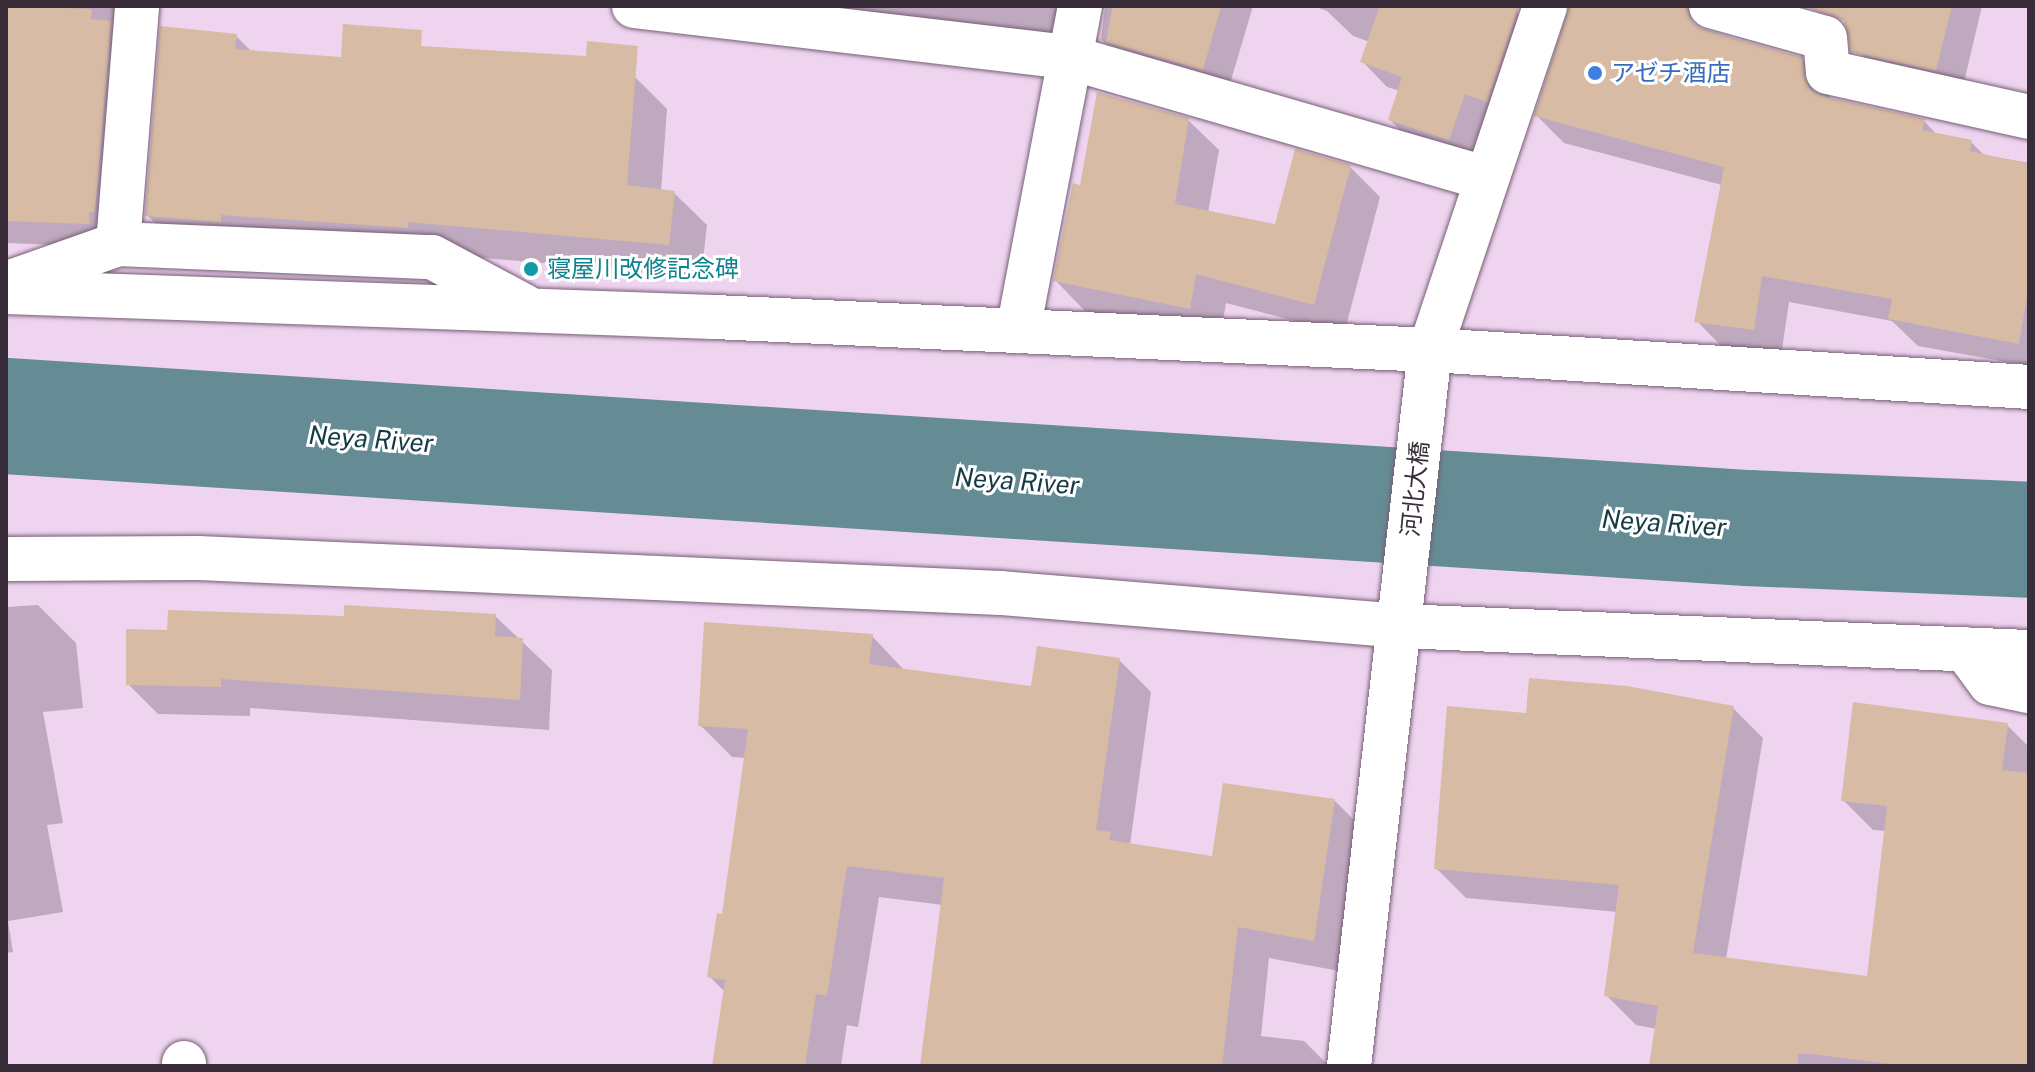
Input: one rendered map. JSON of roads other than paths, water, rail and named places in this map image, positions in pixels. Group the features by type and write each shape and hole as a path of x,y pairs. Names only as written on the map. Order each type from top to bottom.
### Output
{"street":[{"path":"118,244 137,6"},
{"path":"634,6 1068,57 1484,178"},
{"path":"1018,331 1080,6"},
{"name":"河北大橋","path":"1349,1066 1428,365 1484,178 1545,6"},
{"path":"1711,6 1829,22 1828,72 2029,117"},
{"path":"6,284 118,244 432,257 533,311"},
{"path":"6,292 1018,331 1428,365 2029,387"},
{"path":"6,559 198,558 1402,611 2029,652"},
{"path":"1965,649 1990,683 2029,691"}],"waterway":[{"name":"Neya River","path":"6,416 1748,528 2029,540"}],"place":[{"name":"アゼチ酒店","path":"1595,73"},
{"name":"寝屋川改修記念碑","path":"531,269"}]}
